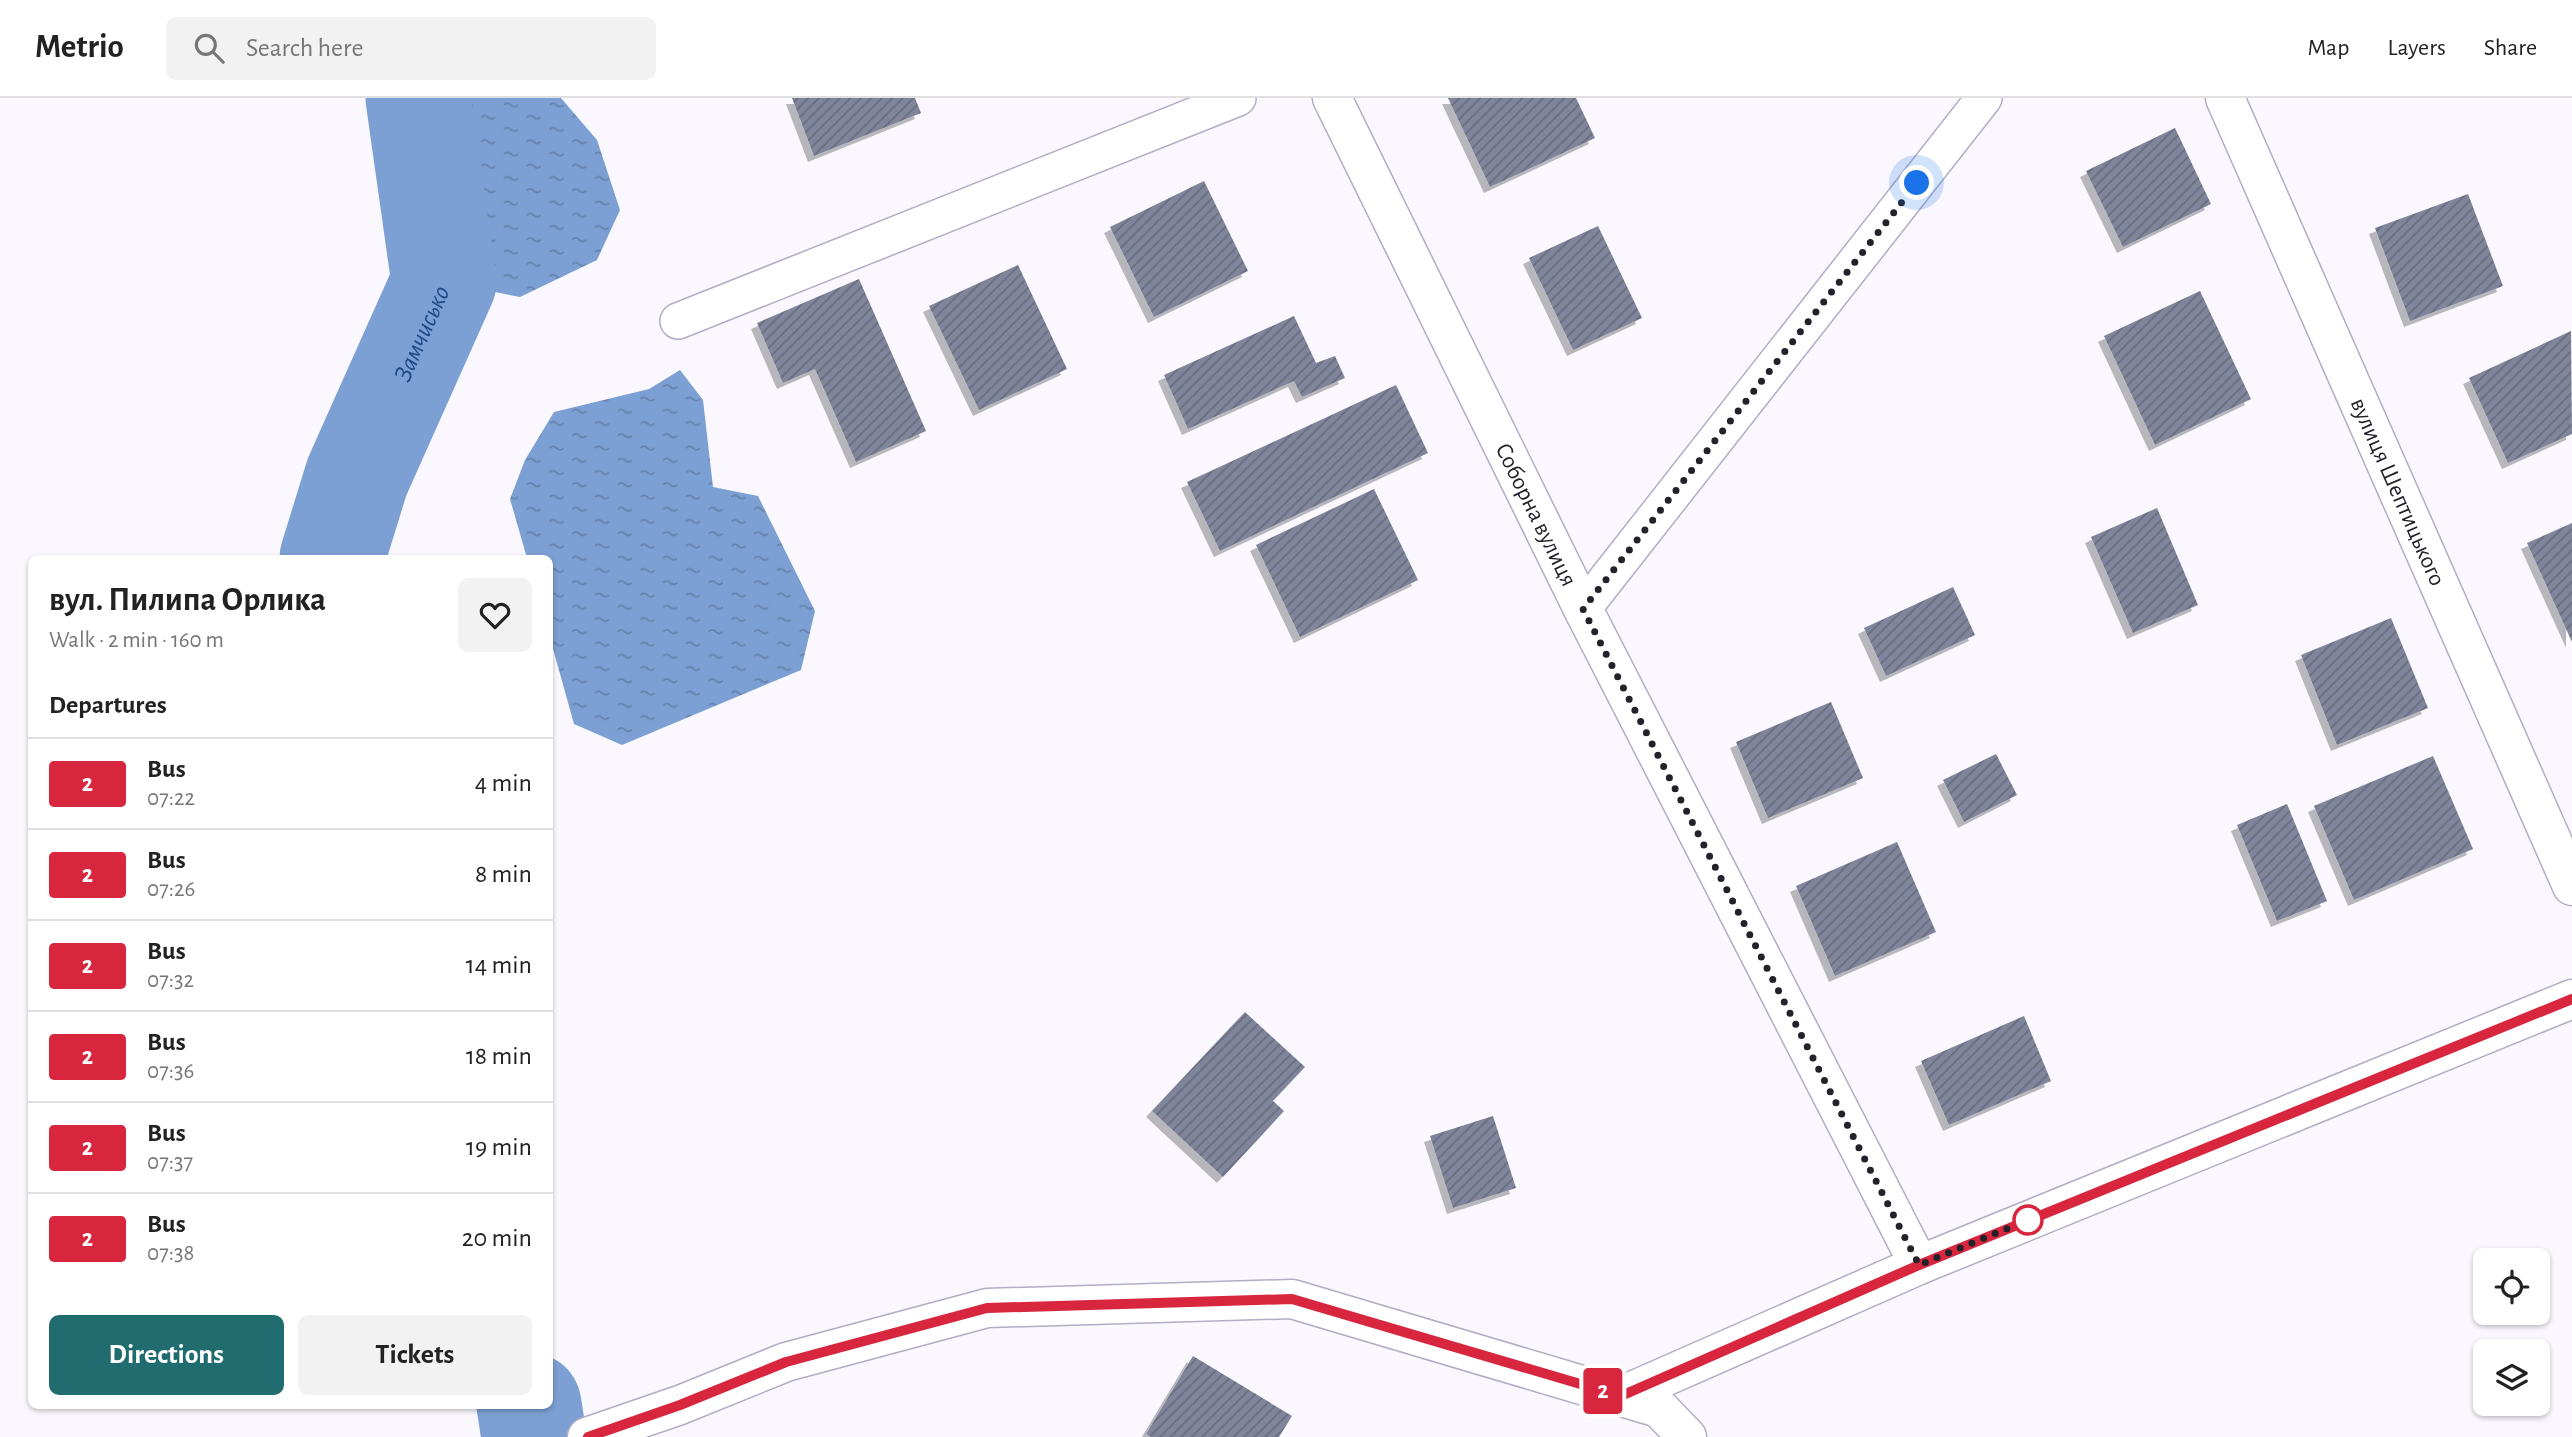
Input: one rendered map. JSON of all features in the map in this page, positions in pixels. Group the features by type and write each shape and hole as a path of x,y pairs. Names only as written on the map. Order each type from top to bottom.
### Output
{"street":[{"name":"Соборна вулиця","path":"1332,98 1583,609 1919,1265"},
{"name":"вулиця Шептицького","path":"2225,98 2572,886"},
{"path":"1621,1396 1919,1265 2572,999"},
{"path":"587,1437 680,1405 786,1362 987,1308 1292,1299 1660,1408 1688,1437"}],"lane":[{"path":"678,321 1238,98"},
{"path":"1583,609 1984,98"}],"water":[{"path":"394,98 561,98 597,140 620,210 597,260 520,297 444,282"},
{"path":"680,370 703,400 713,487 758,496 815,611 801,670 622,745 574,724 553,649 553,555 526,555 510,499 525,460 554,412 649,389"}],"building":[{"path":"792,98 915,98 921,113 814,156"},
{"path":"1448,98 1576,98 1595,138 1490,187"},
{"path":"2175,128 2211,204 2123,247 2086,171"},
{"path":"1204,181 1248,271 1154,317 1110,227"},
{"path":"2468,194 2503,286 2410,321 2375,228"},
{"path":"1598,226 1642,318 1573,350 1529,258"},
{"path":"1018,265 1067,369 979,410 929,306"},
{"path":"859,279 926,431 856,462 815,369 783,383 757,323"},
{"path":"2200,291 2251,399 2155,445 2104,336"},
{"path":"1294,316 1316,363 1335,356 1345,378 1302,397 1294,381 1188,429 1164,375"},
{"path":"2571,331 2572,434 2508,463 2469,378"},
{"path":"1396,385 1428,453 1220,551 1187,482"},
{"path":"1374,489 1418,580 1300,637 1256,545"},
{"path":"2157,508 2198,605 2133,633 2091,537"},
{"path":"2572,523 2572,642 2527,543"},
{"path":"1953,587 1975,635 1886,676 1864,628"},
{"path":"2391,618 2428,708 2337,745 2301,655"},
{"path":"1831,702 1863,778 1768,818 1736,742"},
{"path":"1996,754 2017,795 1964,822 1943,780"},
{"path":"2433,756 2473,849 2354,900 2314,806"},
{"path":"2287,804 2327,901 2277,921 2237,825"},
{"path":"1897,842 1936,932 1835,976 1796,886"},
{"path":"1245,1012 1305,1067 1273,1101 1284,1111 1223,1177 1152,1111"},
{"path":"2024,1016 2051,1081 1949,1125 1921,1061"},
{"path":"1493,1116 1516,1188 1453,1208 1430,1136"},
{"path":"1193,1356 1292,1416 1279,1437 1151,1437 1146,1434"}],"waterway":[{"name":"Замчисько","path":"333,555 357,477 444,282 418,98"},
{"name":"Замчисько","path":"530,1409 534,1437"}],"bus line":[{"name":"2","path":"588,1437 680,1405 786,1362 987,1308 1292,1299 1621,1396 1919,1265 2572,999"}],"route":[{"path":"1917,183 1583,609 1919,1265 2028,1220"}]}
